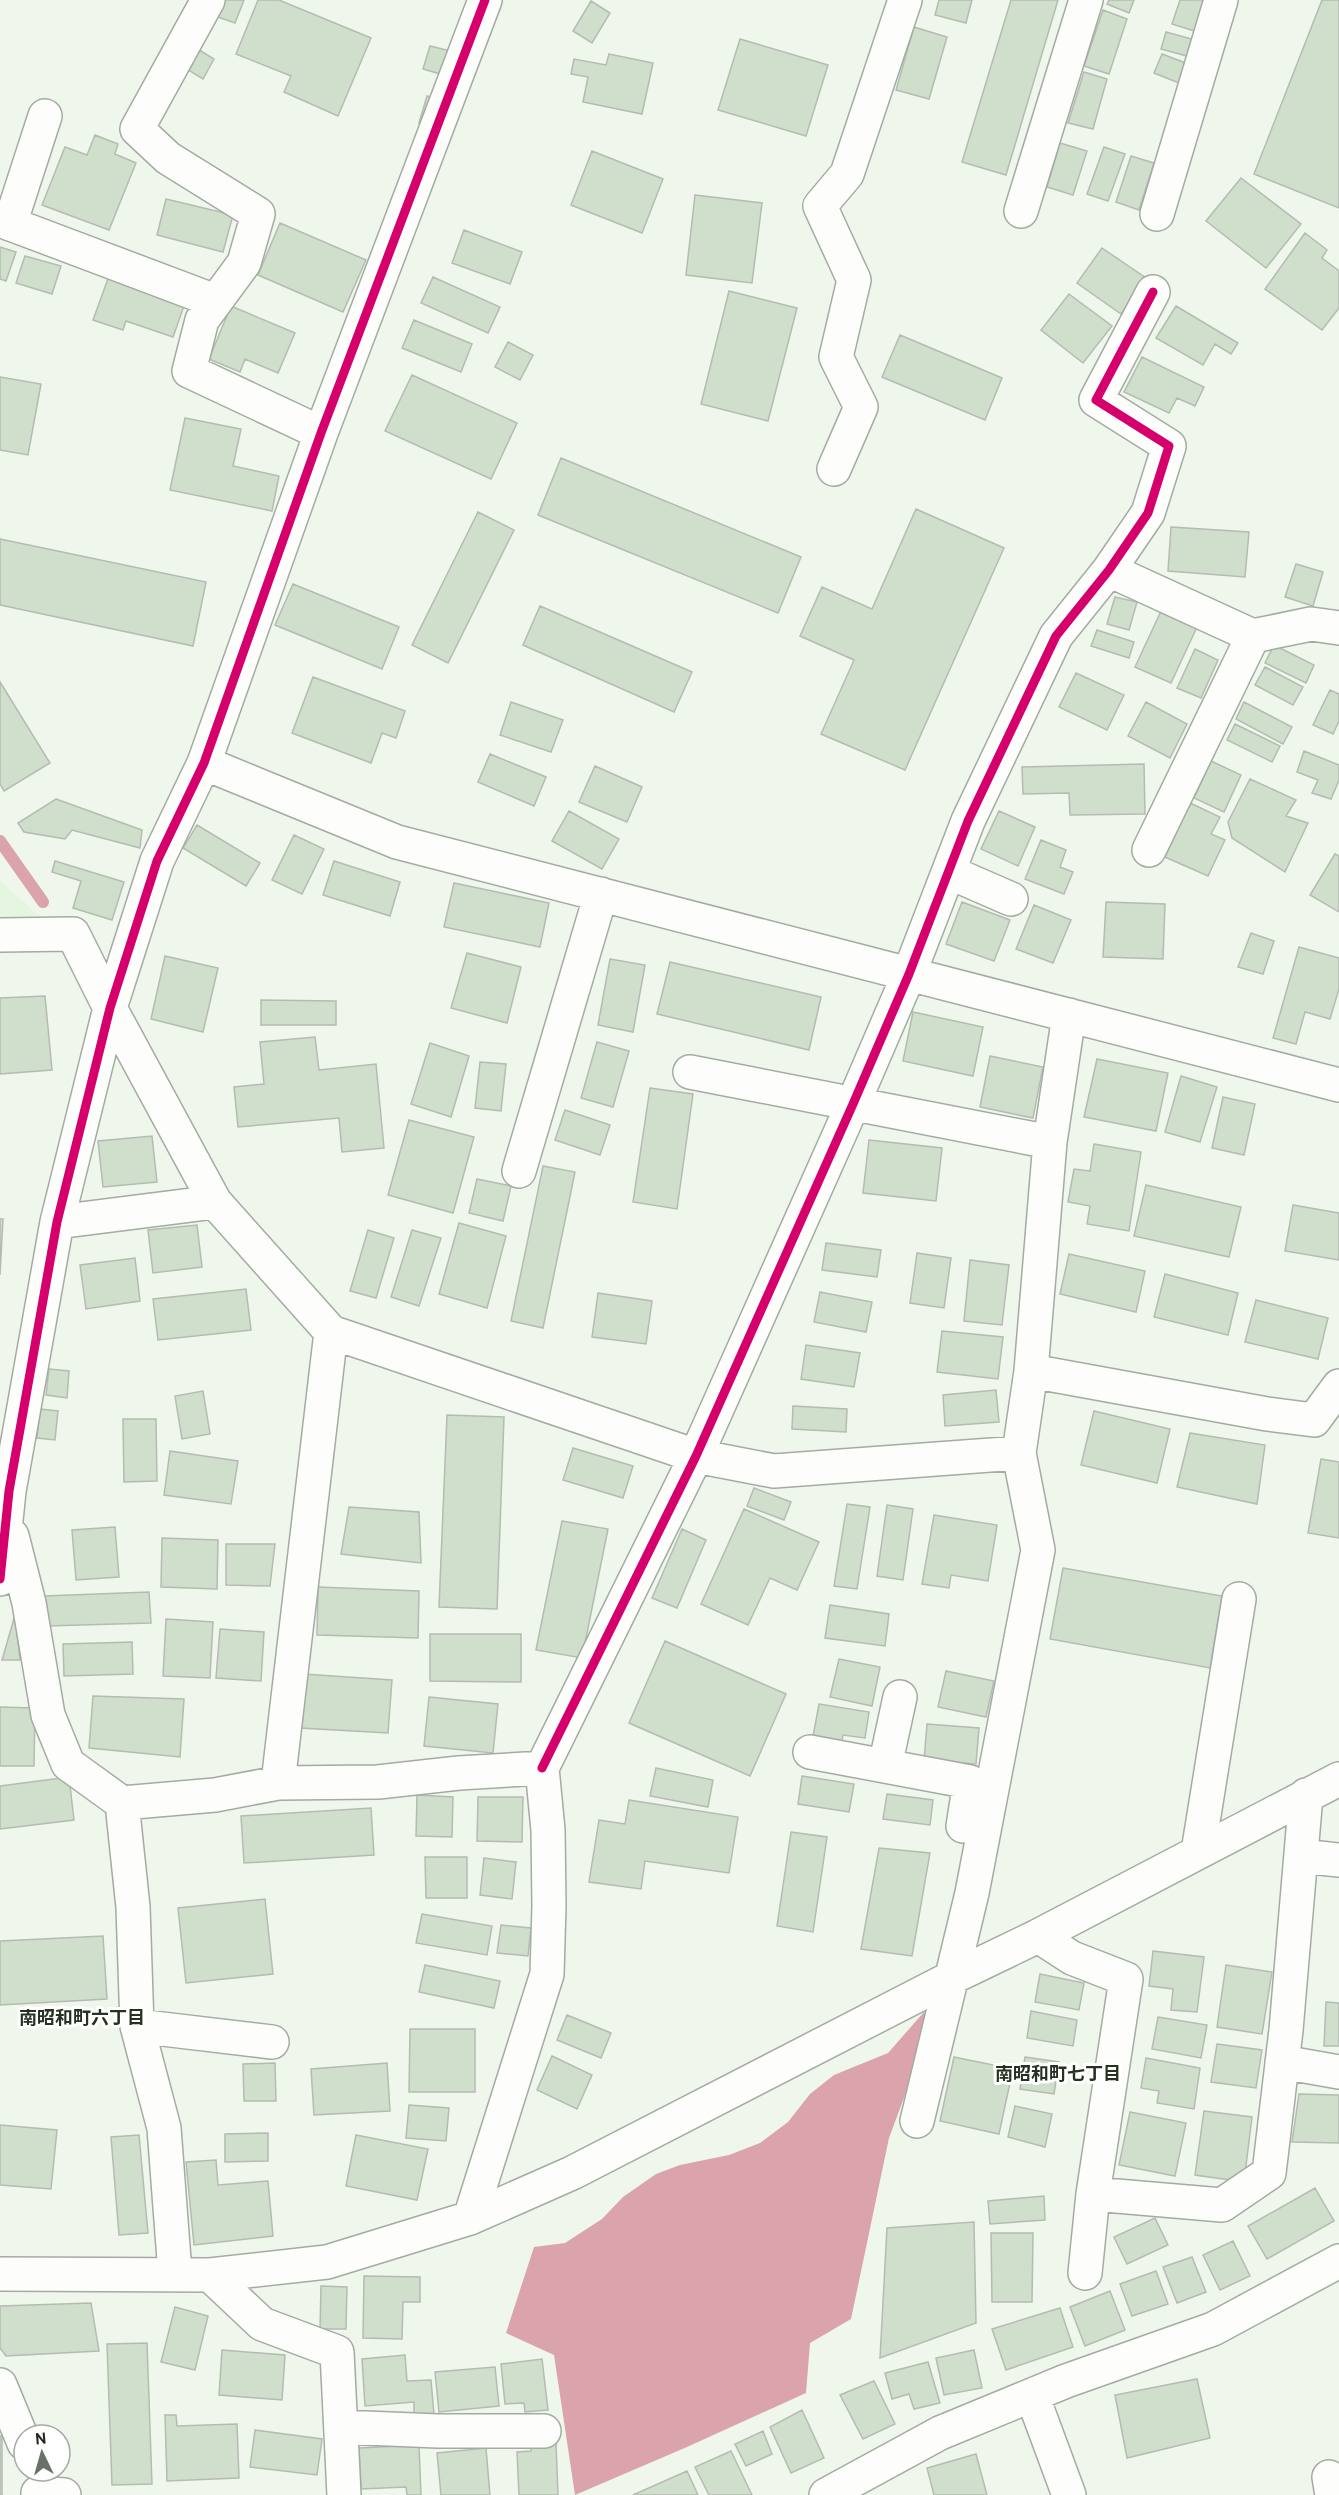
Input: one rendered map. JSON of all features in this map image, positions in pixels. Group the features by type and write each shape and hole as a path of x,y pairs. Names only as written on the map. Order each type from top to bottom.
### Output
{"street":[{"path":"208,0 137,129 168,158 258,214 244,263 202,320 189,370 321,433"},
{"path":"1,1561 9,1491 57,1222 110,1008 157,861 204,764 321,433 485,0"},
{"path":"834,469 861,407 836,357 854,280 820,206 847,174 905,0"},
{"path":"1021,211 1086,0"},
{"path":"1157,214 1221,0"},
{"path":"45,116 5,222 216,301"},
{"path":"470,2218 547,1974 548,1841 542,1768 696,1456 854,1104 909,974 968,821 1056,636 1109,570 1148,513 1169,446 1096,400 1153,292"},
{"path":"1109,570 1253,636 1311,624 1339,628"},
{"path":"1149,850 1253,636"},
{"path":"204,764 397,842 1339,1085"},
{"path":"949,872 1011,898"},
{"path":"519,1171 601,894"},
{"path":"0,935 73,934 110,1008 215,1202 332,1332 696,1456 774,1471 1019,1453"},
{"path":"943,1983 972,1893 1038,1550 1019,1453 1031,1371 1050,1142 1069,1015"},
{"path":"690,1072 1050,1142"},
{"path":"57,1222 215,1202"},
{"path":"278,1783 332,1332"},
{"path":"1031,1371 1267,1414 1314,1419 1339,1386"},
{"path":"7,1517 29,1603 48,1715 68,1764 122,1803 215,1795 278,1783 378,1782 459,1773 542,1768"},
{"path":"1198,1852 1239,1599"},
{"path":"885,1766 900,1697"},
{"path":"810,1752 970,1782 943,1983 917,2121"},
{"path":"0,2274 175,2273 210,2275 327,2262 470,2218 572,2173 1038,1936 1339,1779"},
{"path":"1093,2194 1222,2205 1269,2173 1306,1795"},
{"path":"122,1803 133,1907 136,2026 164,2128 175,2273"},
{"path":"1301,1856 1339,1860"},
{"path":"1038,1936 1072,1958 1126,1979 1093,2194 1085,2273"},
{"path":"136,2026 272,2042"},
{"path":"1281,2062 1339,2072"},
{"path":"826,2495 940,2433 1032,2395 1214,2329 1301,2284 1339,2261"},
{"path":"210,2275 262,2324 337,2352 344,2495"},
{"path":"0,2385 16,2423"},
{"path":"1032,2395 1069,2495"},
{"path":"341,2427 438,2431 544,2431"}],"shaded area":[{"path":"0,881 43,920 0,919"},
{"path":"924,2012 930,2028 889,2138 851,2319 810,2343 806,2393 575,2495 554,2355 506,2333 534,2247 565,2243 602,2219 623,2197 656,2174 680,2165 729,2155 760,2143 788,2122 810,2094 834,2075 888,2053"}],"building":[{"path":"224,0 244,0 235,23 218,17"},
{"path":"258,0 279,0 371,38 338,116 284,92 291,76 236,54"},
{"path":"939,0 972,0 966,23 935,15"},
{"path":"1011,0 1058,0 1006,175 962,162"},
{"path":"1109,0 1134,0 1129,13 1107,4"},
{"path":"1180,0 1212,0 1201,33 1172,24"},
{"path":"1322,0 1339,0 1339,208 1254,174"},
{"path":"591,1 610,13 592,43 573,31"},
{"path":"1103,10 1127,19 1109,74 1084,66"},
{"path":"914,27 947,37 929,99 896,90"},
{"path":"1166,32 1199,41 1194,58 1161,49"},
{"path":"740,39 828,65 806,136 718,110"},
{"path":"430,46 455,52 447,76 423,69"},
{"path":"196,48 214,59 203,79 185,68"},
{"path":"609,54 653,63 642,114 583,102 588,77 571,74 574,59 606,65"},
{"path":"1162,54 1191,65 1184,85 1154,73"},
{"path":"1084,72 1107,79 1093,129 1068,123"},
{"path":"427,96 439,99 431,126 419,123"},
{"path":"95,135 118,144 115,154 136,163 109,230 42,205 65,147 87,155"},
{"path":"1060,143 1087,151 1073,195 1047,187"},
{"path":"1104,147 1125,154 1108,201 1087,194"},
{"path":"592,151 663,179 642,233 571,205"},
{"path":"1131,156 1154,163 1139,210 1116,202"},
{"path":"1241,178 1301,224 1266,268 1206,221"},
{"path":"695,195 762,203 752,283 686,275"},
{"path":"166,199 233,215 223,252 157,235"},
{"path":"280,223 366,260 343,312 258,275"},
{"path":"464,230 522,252 510,284 452,263"},
{"path":"1305,233 1327,250 1322,258 1339,271 1339,308 1322,330 1265,289"},
{"path":"0,247 16,252 6,281 0,279"},
{"path":"1102,248 1146,278 1121,314 1077,283"},
{"path":"25,256 61,266 52,294 16,283"},
{"path":"109,276 185,303 173,337 126,321 123,330 93,320"},
{"path":"433,277 500,307 488,333 421,303"},
{"path":"729,291 797,308 768,421 701,404"},
{"path":"1069,294 1112,326 1083,363 1041,330"},
{"path":"231,306 295,333 278,373 245,359 240,372 209,359"},
{"path":"1176,306 1238,343 1231,354 1215,344 1203,365 1156,338"},
{"path":"414,320 472,344 461,372 402,348"},
{"path":"900,335 1002,378 985,420 882,377"},
{"path":"508,342 533,355 520,380 495,367"},
{"path":"1142,357 1204,387 1195,406 1177,398 1169,413 1124,392"},
{"path":"412,375 517,423 491,479 385,431"},
{"path":"0,377 41,384 28,455 0,450"},
{"path":"185,418 241,429 233,466 279,476 272,511 170,490"},
{"path":"561,458 801,557 778,613 538,515"},
{"path":"916,509 1004,548 905,770 821,734 854,660 800,636 822,587 872,609"},
{"path":"478,512 514,530 448,663 412,645"},
{"path":"1171,527 1249,532 1245,577 1168,571"},
{"path":"0,539 206,582 193,646 0,605"},
{"path":"1296,564 1323,572 1313,606 1285,597"},
{"path":"293,584 399,627 382,669 275,625"},
{"path":"1115,597 1137,602 1129,630 1107,624"},
{"path":"540,606 692,672 674,712 523,645"},
{"path":"1162,609 1198,625 1171,683 1135,667"},
{"path":"1097,630 1134,642 1129,658 1091,646"},
{"path":"1274,645 1314,665 1306,683 1265,663"},
{"path":"1195,649 1218,660 1201,698 1177,688"},
{"path":"1265,667 1303,687 1293,705 1255,685"},
{"path":"1076,673 1124,695 1107,730 1059,707"},
{"path":"313,677 405,711 396,738 382,733 371,763 292,733"},
{"path":"0,682 50,763 4,791 0,784"},
{"path":"1330,690 1339,694 1339,721 1333,734 1313,725"},
{"path":"511,702 563,720 551,752 500,735"},
{"path":"1146,702 1187,724 1170,758 1128,736"},
{"path":"1244,702 1292,727 1283,744 1236,719"},
{"path":"1235,724 1280,746 1272,762 1227,740"},
{"path":"1304,751 1339,765 1339,780 1331,799 1312,793 1318,780 1297,772"},
{"path":"490,754 546,777 534,806 478,782"},
{"path":"1211,761 1241,775 1224,812 1194,798"},
{"path":"1144,764 1145,814 1070,815 1069,793 1023,794 1022,767"},
{"path":"595,766 642,787 627,822 579,802"},
{"path":"1250,779 1296,800 1286,816 1308,823 1285,872 1232,838 1228,822"},
{"path":"56,799 142,830 140,848 72,830 65,839 24,832 18,823"},
{"path":"1190,803 1220,817 1211,834 1225,840 1208,876 1165,857"},
{"path":"569,811 619,839 602,869 552,841"},
{"path":"999,811 1035,827 1018,866 981,849"},
{"path":"197,825 260,863 246,886 183,848"},
{"path":"294,835 324,849 302,894 272,880"},
{"path":"1041,840 1066,850 1060,867 1073,872 1064,894 1025,879"},
{"path":"1335,854 1339,856 1339,912 1310,895"},
{"path":"55,861 124,882 112,920 73,908 81,881 52,872"},
{"path":"334,861 400,882 390,916 323,895"},
{"path":"454,883 549,903 540,947 444,927"},
{"path":"962,902 1010,920 994,961 946,944"},
{"path":"1106,902 1165,904 1163,959 1103,957"},
{"path":"1034,905 1071,920 1053,963 1016,949"},
{"path":"1251,933 1274,941 1263,974 1238,967"},
{"path":"1299,947 1339,958 1339,989 1330,1019 1305,1012 1296,1044 1273,1038"},
{"path":"467,953 521,967 507,1023 451,1008"},
{"path":"165,956 218,968 203,1032 151,1019"},
{"path":"610,959 645,965 633,1032 598,1025"},
{"path":"670,962 821,997 809,1050 657,1014"},
{"path":"45,996 52,1070 0,1074 0,998"},
{"path":"261,1000 336,1001 336,1025 261,1025"},
{"path":"913,1012 983,1027 973,1076 903,1061"},
{"path":"315,1037 319,1070 376,1064 384,1148 342,1152 339,1118 238,1127 234,1087 264,1084 260,1042"},
{"path":"597,1042 629,1051 613,1107 581,1098"},
{"path":"430,1043 469,1056 451,1117 411,1104"},
{"path":"990,1056 1043,1067 1033,1118 980,1107"},
{"path":"1097,1059 1168,1073 1156,1131 1084,1117"},
{"path":"480,1062 506,1064 501,1111 475,1108"},
{"path":"1181,1076 1217,1087 1200,1142 1165,1132"},
{"path":"650,1088 693,1094 677,1209 633,1202"},
{"path":"1223,1097 1255,1104 1244,1155 1212,1148"},
{"path":"565,1110 610,1125 600,1155 555,1140"},
{"path":"409,1120 474,1137 453,1213 388,1195"},
{"path":"152,1136 157,1182 103,1187 98,1141"},
{"path":"869,1140 942,1148 936,1201 863,1193"},
{"path":"1094,1144 1141,1152 1129,1231 1087,1224 1090,1206 1068,1202 1074,1169 1090,1171"},
{"path":"543,1166 575,1172 543,1328 511,1321"},
{"path":"477,1179 511,1186 503,1221 469,1213"},
{"path":"1146,1185 1241,1207 1229,1257 1134,1236"},
{"path":"1293,1205 1339,1213 1339,1260 1285,1251"},
{"path":"0,1219 3,1219 0,1275"},
{"path":"459,1223 506,1236 487,1308 439,1294"},
{"path":"197,1225 202,1267 153,1273 148,1230"},
{"path":"368,1230 394,1238 376,1298 350,1291"},
{"path":"412,1230 441,1238 419,1306 391,1297"},
{"path":"826,1243 881,1250 877,1277 822,1270"},
{"path":"917,1253 951,1258 944,1308 910,1303"},
{"path":"1069,1254 1145,1271 1136,1312 1060,1294"},
{"path":"135,1258 140,1301 86,1309 80,1265"},
{"path":"970,1260 1009,1265 1002,1325 964,1321"},
{"path":"1165,1274 1238,1293 1228,1335 1154,1317"},
{"path":"246,1289 251,1330 158,1340 153,1299"},
{"path":"820,1292 872,1302 866,1332 814,1322"},
{"path":"598,1293 652,1301 646,1344 592,1337"},
{"path":"1256,1300 1328,1318 1318,1359 1245,1342"},
{"path":"942,1331 1003,1337 998,1379 937,1372"},
{"path":"806,1345 860,1353 854,1387 801,1379"},
{"path":"49,1369 69,1371 67,1398 46,1395"},
{"path":"996,1390 999,1422 945,1426 943,1395"},
{"path":"203,1391 210,1434 182,1439 175,1396"},
{"path":"793,1406 847,1409 846,1432 792,1429"},
{"path":"40,1409 58,1411 55,1440 37,1438"},
{"path":"1094,1411 1170,1429 1157,1483 1081,1465"},
{"path":"447,1415 504,1417 497,1609 439,1607"},
{"path":"123,1419 156,1419 157,1481 124,1482"},
{"path":"1190,1433 1265,1445 1257,1504 1177,1487"},
{"path":"573,1448 633,1466 623,1498 563,1480"},
{"path":"170,1451 238,1461 231,1504 164,1495"},
{"path":"1321,1459 1339,1462 1339,1538 1308,1533"},
{"path":"754,1488 791,1502 784,1520 747,1506"},
{"path":"847,1504 870,1507 857,1589 834,1586"},
{"path":"887,1505 913,1509 903,1580 877,1576"},
{"path":"349,1507 419,1512 421,1563 341,1554"},
{"path":"744,1509 819,1542 797,1590 770,1578 748,1625 701,1604"},
{"path":"934,1515 997,1525 988,1581 951,1575 949,1588 922,1584"},
{"path":"562,1521 608,1529 582,1658 536,1650"},
{"path":"115,1527 119,1577 76,1580 72,1530"},
{"path":"682,1529 706,1540 677,1608 652,1598"},
{"path":"162,1538 218,1540 217,1589 161,1587"},
{"path":"226,1544 275,1544 270,1586 226,1585"},
{"path":"1063,1568 1222,1596 1210,1668 1050,1639"},
{"path":"318,1587 419,1591 418,1638 317,1635"},
{"path":"149,1592 151,1623 46,1626 44,1596"},
{"path":"830,1605 889,1614 885,1646 825,1638"},
{"path":"15,1615 20,1660 2,1660"},
{"path":"166,1619 213,1622 210,1678 163,1676"},
{"path":"220,1629 264,1632 261,1681 216,1678"},
{"path":"430,1634 521,1634 521,1682 430,1681"},
{"path":"665,1641 786,1694 750,1776 629,1723"},
{"path":"132,1642 133,1674 64,1676 63,1644"},
{"path":"839,1659 880,1667 872,1706 830,1697"},
{"path":"946,1671 994,1681 986,1717 938,1707"},
{"path":"303,1674 392,1680 388,1733 300,1728"},
{"path":"93,1696 184,1699 180,1757 89,1748"},
{"path":"429,1697 498,1704 493,1753 424,1746"},
{"path":"819,1704 869,1712 865,1738 843,1735 841,1747 812,1742"},
{"path":"0,1707 35,1708 34,1766 0,1766"},
{"path":"927,1724 979,1728 976,1764 924,1760"},
{"path":"656,1768 713,1780 708,1807 650,1796"},
{"path":"802,1776 854,1784 849,1812 798,1804"},
{"path":"69,1777 74,1820 0,1829 0,1786"},
{"path":"887,1794 933,1800 930,1825 883,1819"},
{"path":"417,1795 453,1797 452,1837 416,1836"},
{"path":"478,1797 523,1797 522,1842 477,1841"},
{"path":"629,1800 738,1817 729,1873 645,1861 641,1889 589,1882 599,1820 625,1824"},
{"path":"371,1808 374,1855 244,1863 241,1816"},
{"path":"791,1832 827,1837 813,1932 777,1926"},
{"path":"879,1848 930,1853 912,1956 861,1949"},
{"path":"425,1857 467,1857 467,1898 426,1898"},
{"path":"484,1858 516,1862 512,1899 480,1895"},
{"path":"265,1899 273,1974 186,1983 178,1908"},
{"path":"422,1914 492,1926 487,1955 416,1943"},
{"path":"501,1925 531,1928 528,1956 497,1953"},
{"path":"103,1936 107,1999 0,2005 0,1941"},
{"path":"1153,1951 1204,1957 1197,2012 1171,2010 1173,1989 1149,1986"},
{"path":"425,1965 500,1981 494,2008 419,1992"},
{"path":"1226,1965 1272,1972 1262,2034 1217,2027"},
{"path":"1040,1974 1084,1983 1079,2010 1035,2002"},
{"path":"1326,2002 1339,2003 1339,2046 1324,2046"},
{"path":"1031,2011 1077,2020 1073,2046 1027,2038"},
{"path":"567,2015 611,2033 601,2058 557,2040"},
{"path":"1158,2017 1207,2025 1201,2058 1152,2049"},
{"path":"410,2029 475,2029 475,2092 409,2092"},
{"path":"1217,2044 1262,2050 1256,2088 1211,2082"},
{"path":"552,2056 592,2075 577,2109 537,2090"},
{"path":"954,2057 1013,2069 999,2134 940,2121"},
{"path":"1025,2057 1059,2062 1054,2094 1020,2089"},
{"path":"1146,2058 1200,2068 1194,2109 1157,2103 1159,2091 1141,2088"},
{"path":"275,2063 276,2101 244,2101 243,2064"},
{"path":"387,2063 390,2111 314,2115 311,2069"},
{"path":"1299,2094 1339,2095 1339,2143 1292,2142"},
{"path":"409,2105 449,2108 446,2141 406,2138"},
{"path":"1015,2106 1052,2114 1045,2147 1008,2137"},
{"path":"1204,2111 1252,2117 1244,2182 1195,2175"},
{"path":"1130,2112 1186,2123 1175,2176 1119,2165"},
{"path":"0,2125 57,2130 51,2189 0,2185"},
{"path":"268,2133 268,2161 225,2162 225,2134"},
{"path":"139,2135 148,2233 119,2235 111,2137"},
{"path":"356,2135 428,2149 417,2200 346,2186"},
{"path":"216,2160 218,2185 268,2181 273,2236 194,2245 186,2162"},
{"path":"1315,2188 1334,2221 1267,2259 1248,2226"},
{"path":"1044,2196 1045,2220 990,2224 988,2201"},
{"path":"1155,2218 1168,2245 1127,2264 1114,2237"},
{"path":"974,2222 976,2323 880,2358 887,2228"},
{"path":"991,2233 1033,2233 1032,2302 992,2302"},
{"path":"1233,2241 1250,2276 1220,2290 1203,2255"},
{"path":"1192,2257 1206,2292 1177,2303 1163,2267"},
{"path":"1156,2271 1168,2304 1132,2316 1120,2284"},
{"path":"364,2276 420,2277 420,2302 403,2302 402,2339 363,2338"},
{"path":"321,2286 347,2287 346,2329 320,2329"},
{"path":"1110,2291 1125,2330 1085,2346 1070,2307"},
{"path":"91,2303 99,2351 6,2356 0,2348 0,2306"},
{"path":"175,2307 208,2316 195,2370 161,2362"},
{"path":"1060,2308 1073,2347 1006,2370 992,2329"},
{"path":"147,2343 152,2484 112,2485 107,2344"},
{"path":"222,2350 285,2355 282,2400 219,2395"},
{"path":"974,2350 982,2388 944,2395 936,2358"},
{"path":"405,2355 407,2381 431,2380 434,2415 414,2416 414,2402 365,2406 362,2359"},
{"path":"542,2359 548,2410 525,2412 524,2403 505,2404 501,2364"},
{"path":"928,2362 940,2403 914,2409 909,2394 892,2399 885,2373"},
{"path":"495,2367 499,2406 439,2412 435,2372"},
{"path":"1197,2379 1210,2438 1127,2458 1115,2395"},
{"path":"874,2381 895,2424 863,2439 840,2395"},
{"path":"802,2410 824,2458 791,2473 770,2427"},
{"path":"165,2415 176,2415 177,2426 237,2424 239,2478 167,2481"},
{"path":"255,2430 322,2439 317,2475 250,2467"},
{"path":"763,2431 772,2454 746,2466 735,2444"},
{"path":"0,2436 2,2436 2,2495 0,2495"},
{"path":"556,2443 558,2495 519,2495 517,2452 531,2451 531,2444"},
{"path":"419,2445 421,2495 407,2495 406,2487 361,2489 359,2448"},
{"path":"486,2448 490,2495 441,2495 437,2453"},
{"path":"731,2451 752,2495 709,2495 695,2467"},
{"path":"976,2454 987,2495 934,2495 927,2468"},
{"path":"687,2471 698,2495 633,2495"}],"waterway":[{"path":"0,841 43,902"}],"cycle path":[{"path":"0,1579 9,1491 57,1222 110,1008 157,861 204,763 321,433 485,0"},
{"path":"542,1768 696,1456 909,974 968,821 1056,636 1109,570 1148,513 1169,446 1096,400 1153,292"}],"district":[{"name":"南昭和町六丁目","path":"82,2018"},
{"name":"南昭和町七丁目","path":"1058,2074"}]}
